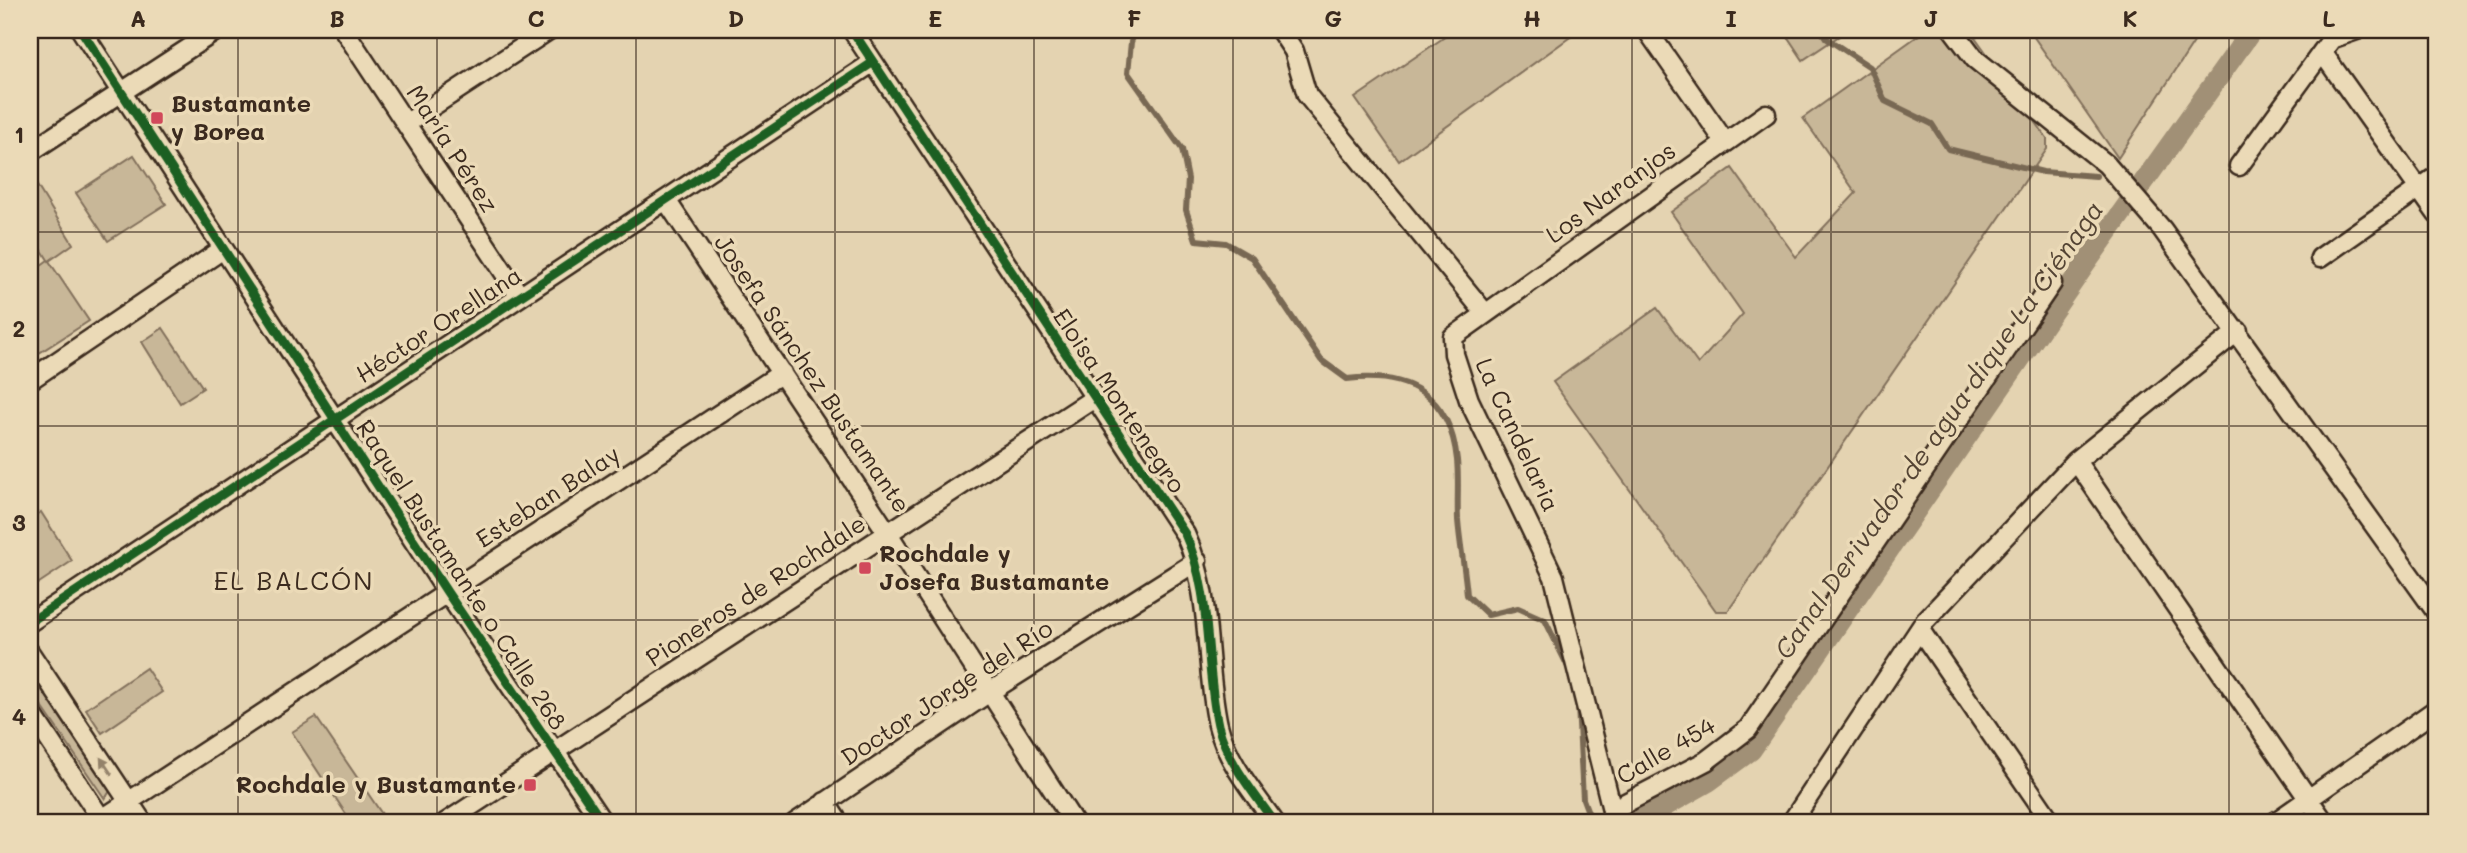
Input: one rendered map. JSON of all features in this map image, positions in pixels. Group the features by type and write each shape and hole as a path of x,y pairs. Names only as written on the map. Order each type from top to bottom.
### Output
{"street":[{"name":"Raquel Bustamante o Calle 268","path":"81,30 447,592 603,823"},
{"path":"30,152 217,30"},
{"name":"María Pérez","path":"344,30 519,296"},
{"path":"407,123 549,30"},
{"name":"Eloisa Montenegro","path":"852,30 1093,399 1185,534 1197,561 1218,725 1230,758 1275,823"},
{"path":"1280,30 1294,51 1307,94 1485,313"},
{"path":"1647,30 1724,142"},
{"path":"1953,30 1975,59 2043,110 2106,164 2162,229 2238,331 2437,613"},
{"path":"2239,166 2330,40 2357,30"},
{"path":"2330,40 2437,214"},
{"name":"Héctor Orellana","path":"30,622 334,417 872,63"},
{"name":"Los Naranjos","path":"1485,313 1766,114"},
{"path":"2320,258 2437,176"},
{"name":"Josefa Sánchez Bustamante","path":"666,200 782,373 1074,823"},
{"path":"30,380 223,249"},
{"name":"Calle 454","path":"1611,817 1706,761 1748,729 2052,283"},
{"name":"La Candelaria","path":"1485,313 1452,337 1454,354 1469,400 1554,577 1611,817"},
{"path":"1794,822 1920,630 2076,461 2238,331"},
{"name":"Esteban Balay","path":"101,822 129,801 782,373"},
{"name":"Pioneros de Rochdale","path":"445,823 1093,399"},
{"path":"2076,461 2325,823"},
{"name":"Doctor Jorge del Río","path":"795,823 988,693 1197,561"},
{"path":"1920,630 2052,823"},
{"path":"30,653 143,823"},
{"path":"2274,823 2437,709"},
{"path":"30,711 101,822"},
{"path":"825,802 839,823"}],"shaded area":[{"path":"1455,30 1580,30 1399,161 1355,98"},
{"path":"1783,30 1834,30 1839,36 1803,60"},
{"path":"1926,30 1970,30 2047,138 2047,149 1728,611 1716,611 1553,382 1657,308 1698,364 1743,314 1671,212 1732,168 1796,257 1856,193 1803,118"},
{"path":"2029,30 2202,30 2118,158"},
{"path":"134,155 166,204 108,241 76,193"},
{"path":"36,184 73,244 49,261 89,321 39,353 30,339 30,273 48,260 30,231 30,188"},
{"path":"163,328 203,388 180,403 142,342"},
{"path":"41,512 72,561 30,589 30,519"},
{"path":"146,668 162,692 102,733 86,709"},
{"path":"30,672 110,791 105,799 30,689"},
{"path":"316,717 388,823 352,823 292,732"}],"waterway":[{"path":"1136,30 1131,42 1128,73 1182,149 1188,179 1186,210 1196,240 1226,243 1252,258 1321,360 1347,379 1389,379 1407,384 1422,392 1435,404 1453,437 1457,460 1458,520 1467,595 1488,615 1518,608 1545,620 1568,667"},
{"path":"1821,30 1826,38 1870,67 1885,101 1932,124 1948,149 2043,172 2096,176"},
{"name":"Canal Derivador de agua dique La Ciénaga","path":"1635,823 1709,781 1751,750 2086,263 2252,30"},
{"path":"1578,705 1583,799 1592,823"}],"cycle path":[{"path":"81,30 447,592 603,823"},
{"path":"852,30 1185,534 1200,581 1214,701 1222,739 1242,777 1275,823"},
{"path":"30,622 872,63"}],"place":[{"name":"Bustamante y Borea","path":"157,118"},
{"name":"Rochdale y Josefa Bustamante","path":"865,568"},
{"name":"Rochdale y Bustamante","path":"530,785"}],"district":[{"name":"EL BALCÓN","path":"294,581"}]}
